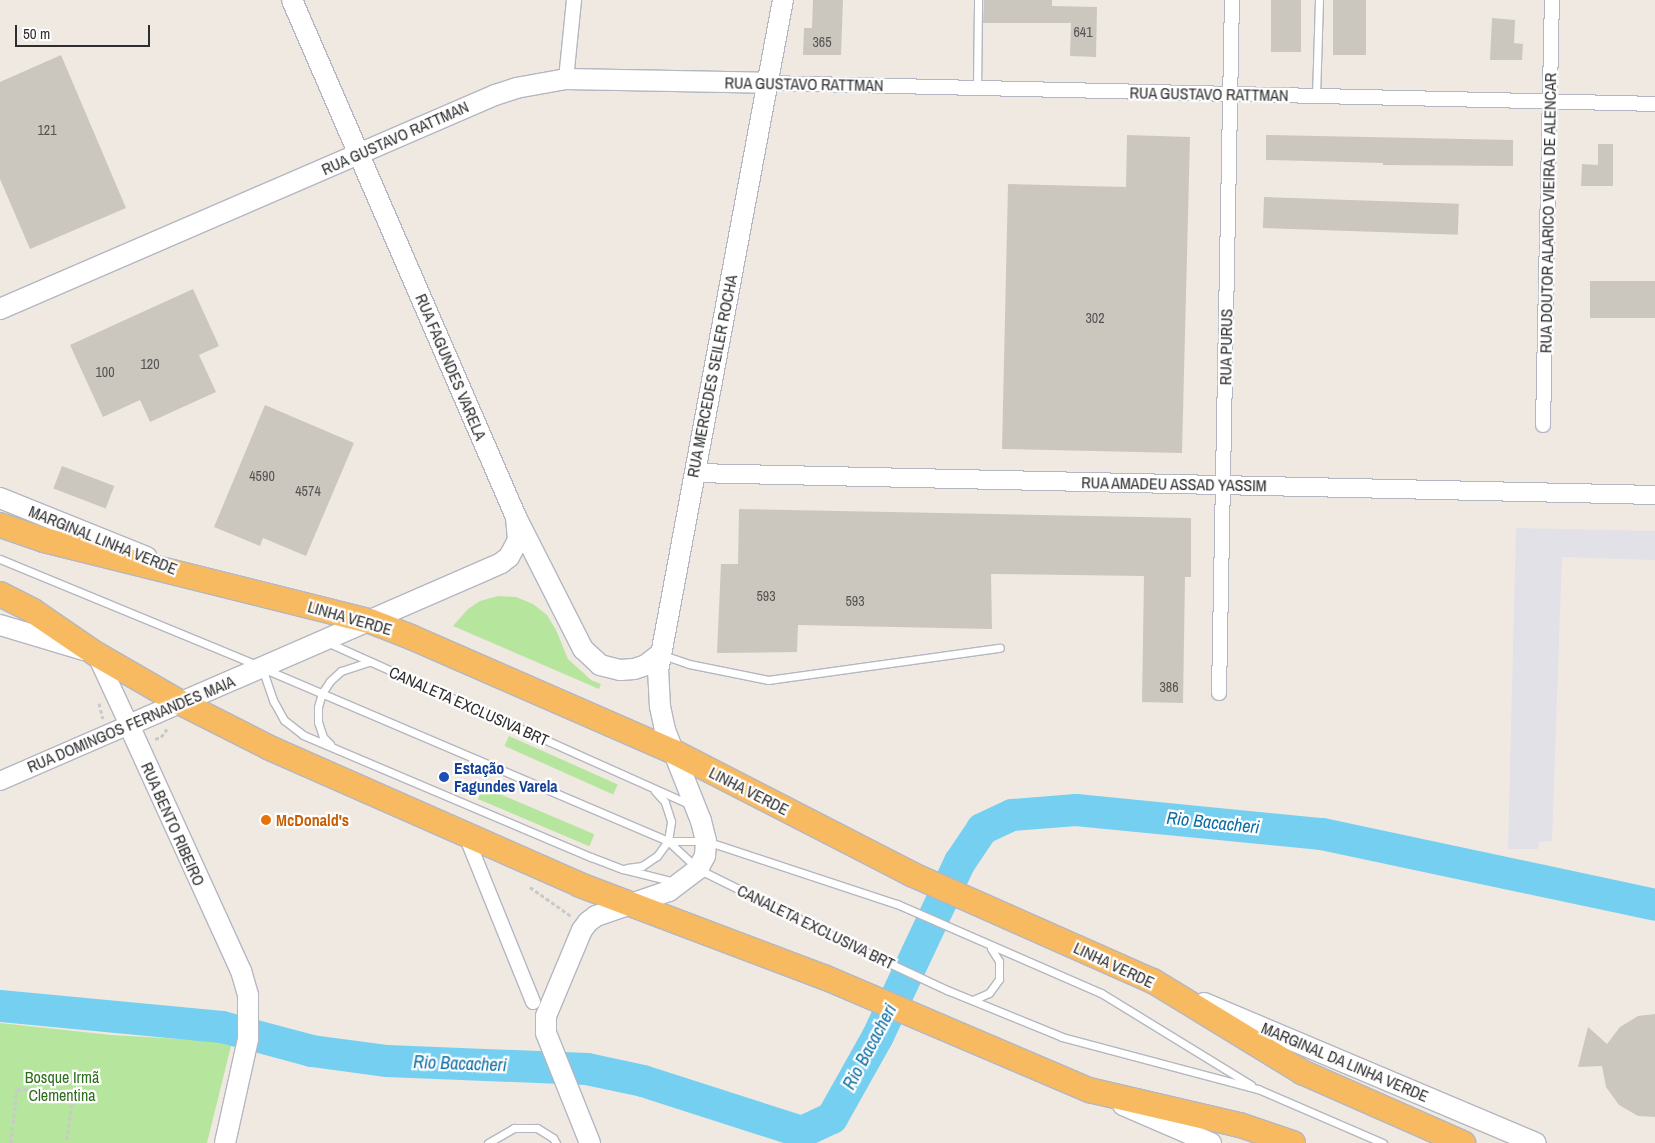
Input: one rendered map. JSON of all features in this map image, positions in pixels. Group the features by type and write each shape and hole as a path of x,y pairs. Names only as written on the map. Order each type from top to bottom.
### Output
{"highway":[{"name":"LINHA VERDE","path":"0,525 44,540 206,582 370,621 674,752 911,874 1153,981 1309,1076 1463,1143"},
{"path":"0,594 33,611 96,654 181,702 307,766 630,906 802,968 1089,1090 1240,1125 1294,1143"}],"main road":[{"name":"RUA FAGUNDES VARELA","path":"292,0 516,517 583,649 592,660 610,669 634,669 646,665 660,654"},
{"name":"RUA MERCEDES SEILER ROCHA","path":"706,841 696,808 665,730 658,683 660,654 783,0"},
{"name":"RUA GUSTAVO RATTMAN","path":"0,310 495,94 540,82 566,79 768,84"},
{"name":"MARGINAL LINHA VERDE","path":"0,498 206,582"},
{"name":"RUA DOMINGOS FERNANDES MAIA","path":"129,725 370,621 509,557 518,540 516,517"},
{"path":"0,625 96,654"},
{"name":"RUA BENTO RIBEIRO","path":"129,725 241,971 248,995 249,1024 245,1052 225,1143"},
{"path":"590,1143 546,1033 546,1016 582,930 596,916 652,899 681,884 698,869 705,856 706,841"},
{"name":"MARGINAL DA LINHA VERDE","path":"1153,981 1536,1143"},
{"path":"1089,1090 1211,1143"}],"street":[{"path":"566,79 574,0"},
{"name":"RUA PURUS","path":"1219,693 1232,0"},
{"name":"RUA DOUTOR ALARICO VIEIRA DE ALENCAR","path":"1543,425 1552,0"},
{"name":"RUA GUSTAVO RATTMAN","path":"768,84 1655,104"},
{"name":"RUA AMADEU ASSAD YASSIM","path":"694,473 1655,495"},
{"name":"RUA BENTO RIBEIRO","path":"96,654 129,725"},
{"name":"RUA DOMINGOS FERNANDES MAIA","path":"0,781 129,725"},
{"path":"466,836 533,1002"}],"lane":[{"path":"977,88 978,0"},
{"path":"1316,96 1320,0"},
{"name":"CANALETA EXCLUSIVA BRT","path":"0,559 322,693 668,841 698,869 947,990 1062,1037 1258,1089 1383,1143"},
{"name":"CANALETA EXCLUSIVA BRT","path":"324,641 696,808"},
{"path":"660,654 689,664 768,680 1000,648"},
{"name":"CANALETA EXCLUSIVA BRT","path":"322,693 330,681 341,671 369,661"},
{"path":"262,668 274,702 284,720 304,735 623,869 681,884"},
{"path":"322,693 318,707 318,722 323,737 332,747"},
{"name":"CANALETA EXCLUSIVA BRT","path":"651,788 665,802 671,821 668,841"},
{"path":"623,869 642,866 657,856 668,841"},
{"name":"CANALETA EXCLUSIVA BRT","path":"668,841 706,841 897,904 1115,1000 1258,1089"},
{"path":"972,1000 989,994 999,979 999,961 989,946"},
{"path":"488,1143 514,1128 537,1128 553,1138 556,1143"}],"path":[{"path":"99,700 99,708"},
{"path":"525,883 568,915"},
{"path":"11,1143 17,1089 74,1090 66,1143"}],"shaded area":[{"path":"1516,528 1655,531 1655,560 1562,557 1552,841 1539,842 1538,849 1508,849"}],"green space":[{"path":"498,596 516,597 533,604 547,615 556,630 568,659 591,680 601,684 599,689 453,626 468,609 480,601"},
{"path":"509,736 618,784 613,794 505,746"},
{"path":"483,787 594,834 589,846 478,799"},
{"name":"Bosque Irmã Clementina","path":"0,1023 111,1035 232,1042 207,1143 0,1143"}],"building":[{"path":"813,0 843,0 841,55 803,55 804,28 812,28"},
{"path":"984,0 1052,0 1052,6 1097,7 1096,57 1070,56 1071,23 983,23"},
{"path":"1271,0 1301,0 1301,52 1271,52"},
{"path":"1333,0 1366,0 1366,55 1333,55"},
{"path":"1492,18 1515,20 1514,43 1523,44 1522,60 1490,60"},
{"path":"61,55 126,208 30,249 0,179 0,82"},
{"path":"1127,135 1190,137 1182,453 1002,449 1008,184 1126,187"},
{"path":"1266,135 1513,140 1513,166 1383,165 1383,163 1266,160"},
{"path":"1598,144 1613,144 1613,186 1581,186 1582,164 1598,165"},
{"path":"1264,197 1459,204 1458,235 1263,228"},
{"path":"1590,281 1655,281 1655,318 1590,318"},
{"path":"193,289 219,346 199,355 216,392 150,422 140,400 103,417 70,345"},
{"path":"265,405 354,443 306,556 263,538 260,546 214,527"},
{"path":"62,466 114,486 106,508 53,488"},
{"path":"739,509 1191,518 1191,577 1185,577 1183,703 1142,702 1144,576 991,574 992,629 798,625 797,652 717,653 721,564 738,564"},
{"path":"1655,1014 1655,1117 1638,1116 1619,1105 1606,1087 1602,1066 1578,1067 1588,1027 1607,1044 1620,1027 1638,1016"}],"waterway":[{"name":"Rio Bacacheri","path":"0,1006 222,1027 312,1051 387,1061 587,1069 643,1081 802,1132 832,1118 878,1036 960,862 982,829 1012,815 1076,810 1322,834 1655,905"}],"place":[{"name":"Estação Fagundes Varela","path":"444,777"},
{"name":"McDonald's","path":"266,820"}]}
